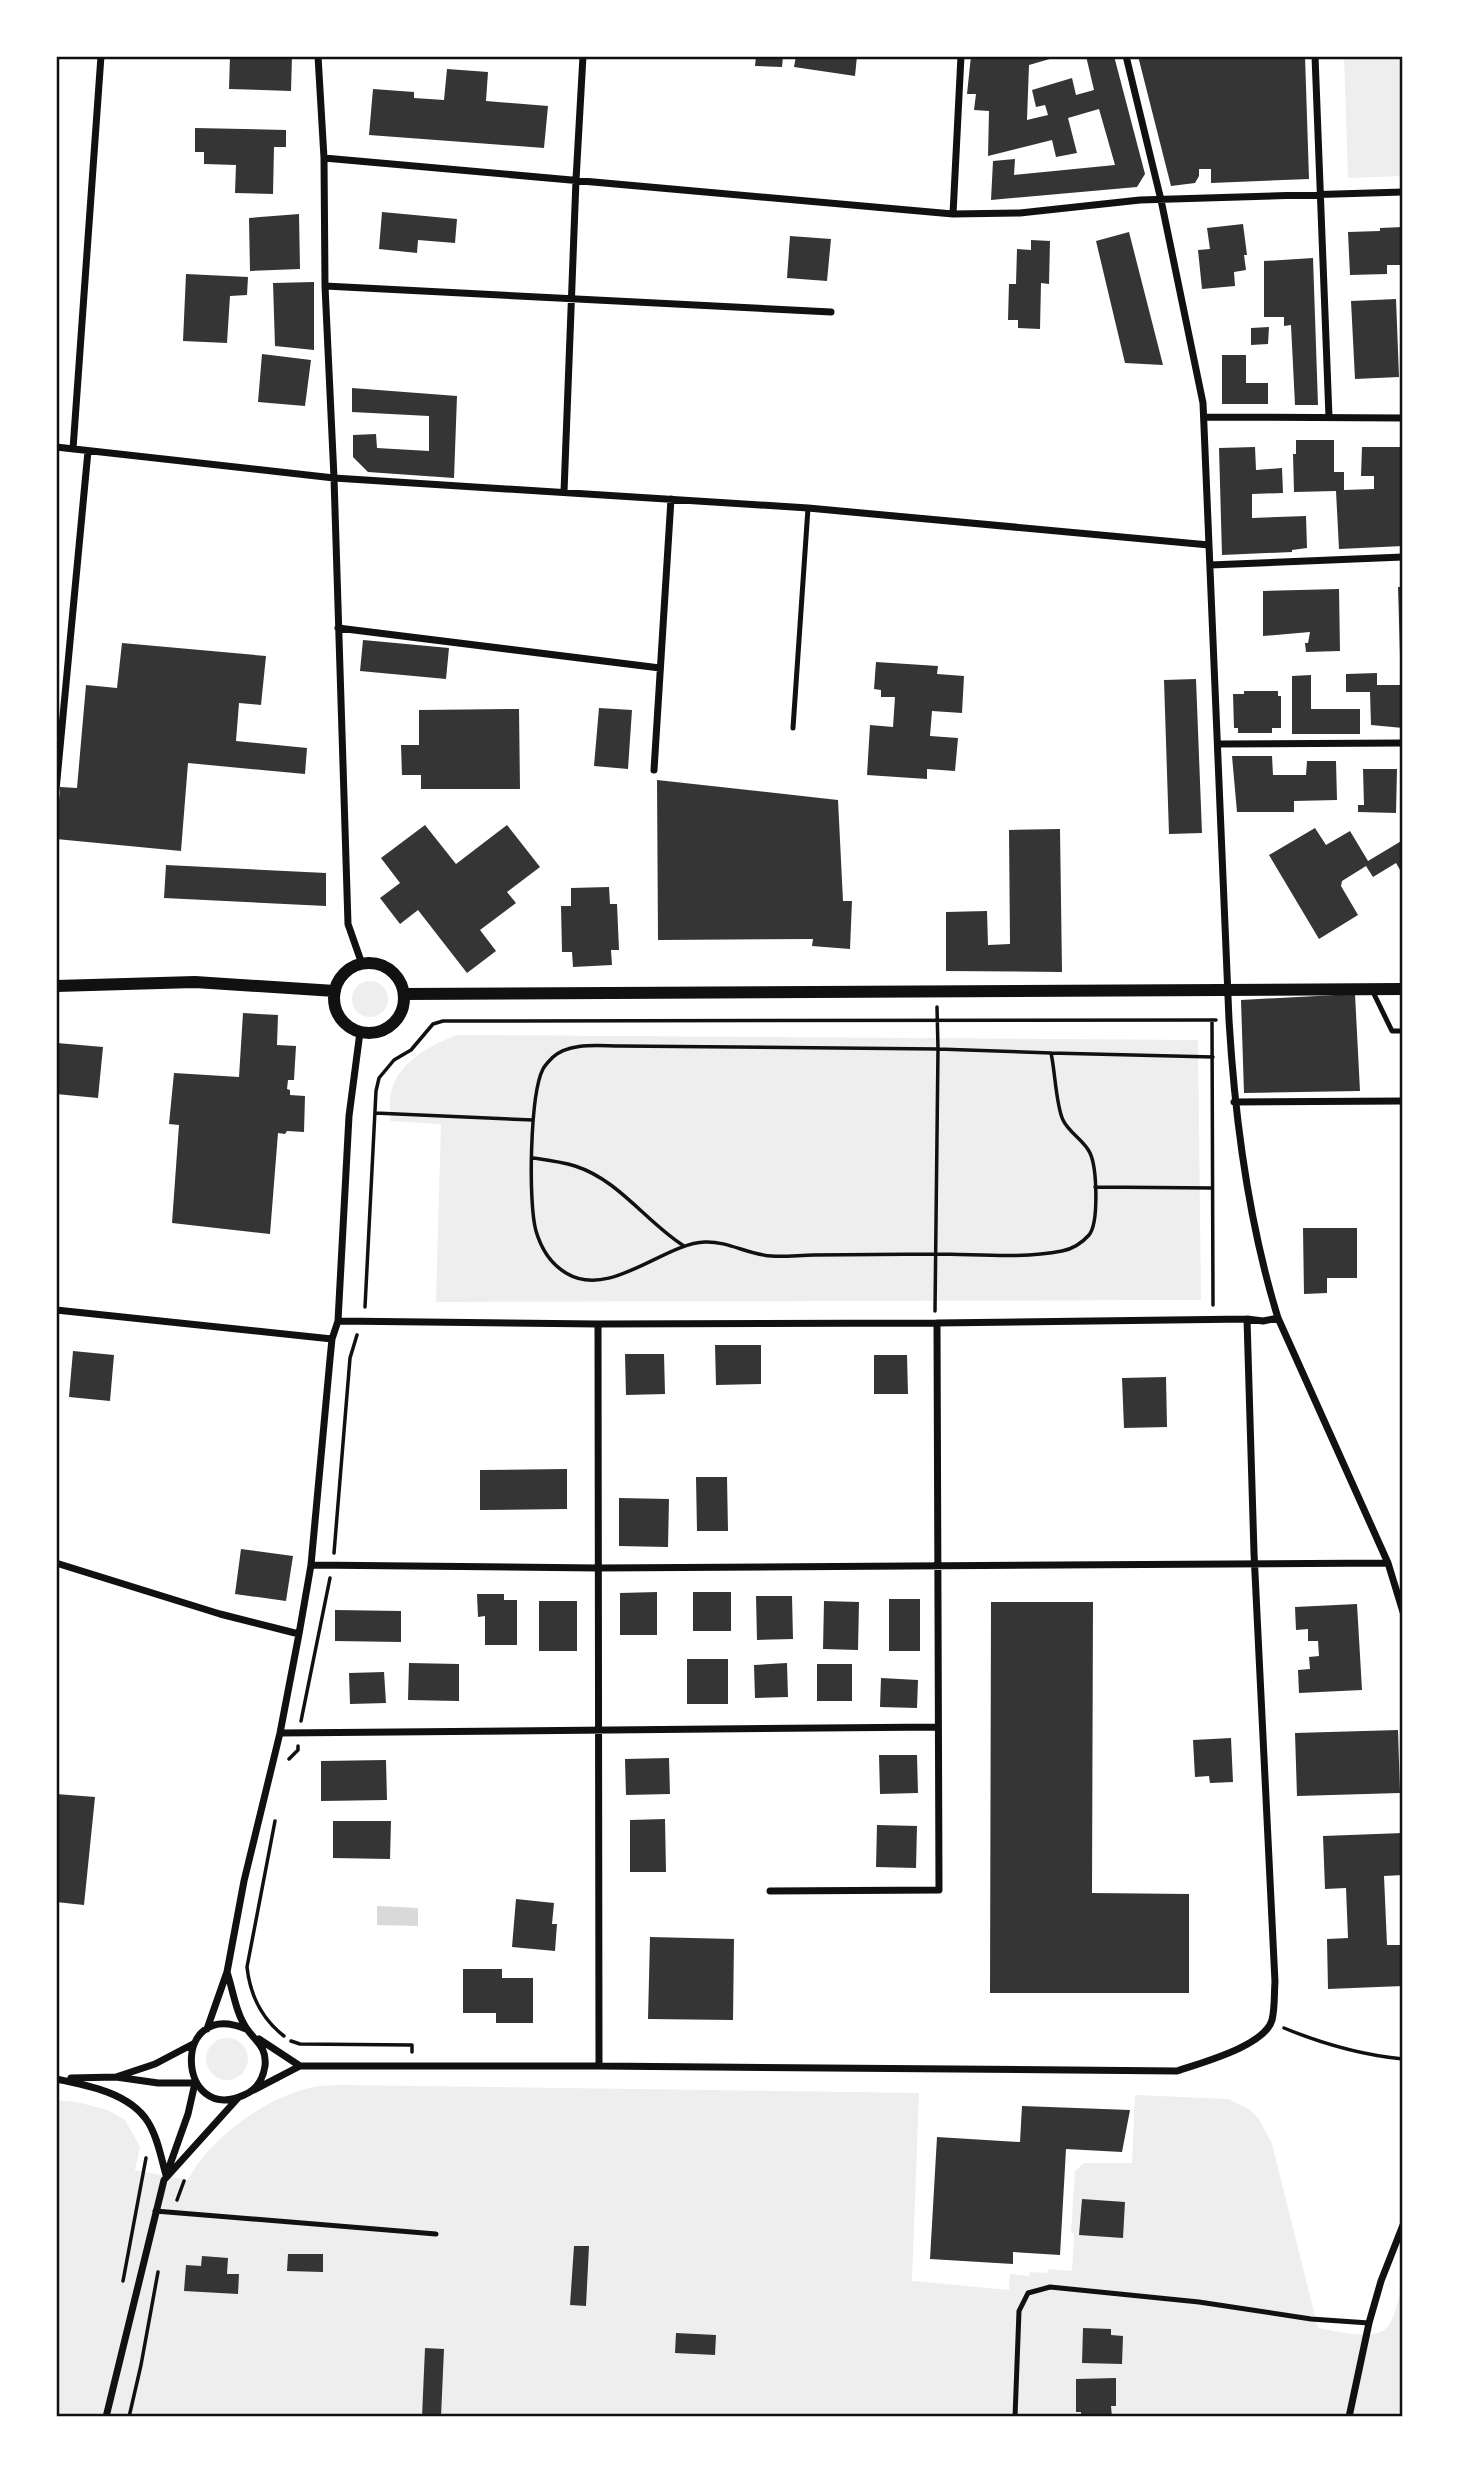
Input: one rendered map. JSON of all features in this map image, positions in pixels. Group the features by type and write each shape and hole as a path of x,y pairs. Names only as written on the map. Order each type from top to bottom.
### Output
{"street":[{"path":"73,449 101,56"},
{"path":"318,56 324,158 325,286 348,925 362,964"},
{"path":"565,492 583,56"},
{"path":"953,214 961,56"},
{"path":"1126,56 1161,200 1199,377 1204,416 1234,1102 1250,1208 1265,1276 1278,1318 1388,1563 1403,1612"},
{"path":"1315,56 1329,417"},
{"path":"324,158 953,214 1020,213 1140,200 1403,192"},
{"path":"325,286 831,312"},
{"path":"1204,416 1403,418"},
{"path":"56,447 334,478 808,509 1209,545"},
{"path":"56,790 89,451"},
{"path":"653,770 671,499"},
{"path":"1210,565 1403,557"},
{"path":"338,628 660,668"},
{"path":"1218,744 1403,744"},
{"path":"362,964 377,964 387,968 395,975 404,995 399,1016 383,1031 372,1033 351,1029 338,1015 334,1006 335,991 341,978 347,971 362,964"},
{"path":"56,986 195,982 335,991"},
{"path":"404,995 1403,989"},
{"path":"207,2029 227,1972 244,1881 280,1733 311,1565 332,1339 338,1321 349,1116 360,1032"},
{"path":"1234,1102 1403,1101"},
{"path":"56,1310 332,1339"},
{"path":"338,1321 598,1324 937,1323 1263,1321 1278,1318"},
{"path":"56,2079 116,2077 158,2083 195,2083 209,2095 231,2099 238,2098 300,2066 1177,2071 1237,2049 1259,2037 1272,2023 1275,1982 1255,1564 1247,1319"},
{"path":"770,1891 939,1890 937,1323"},
{"path":"598,1324 601,1729 599,2066"},
{"path":"56,1563 220,1614 299,1634"},
{"path":"311,1565 598,1568 1388,1563"},
{"path":"280,1733 938,1727"},
{"path":"227,1972 246,2029"},
{"path":"106,2417 155,2211 188,2115 195,2083 190,2065 193,2044 207,2029 223,2024 235,2024 300,2066"},
{"path":"254,2090 265,2064 262,2047 256,2037"},
{"path":"116,2077 155,2064 193,2044"},
{"path":"56,2079 99,2089 132,2106 148,2121 166,2175"},
{"path":"166,2175 238,2098"},
{"path":"1349,2417 1369,2323 1381,2281 1403,2225"}],"lane":[{"path":"793,728 808,509"},
{"path":"1372,989 1392,1031 1403,1031"},
{"path":"155,2211 436,2234"},
{"path":"1015,2417 1019,2311 1028,2293 1050,2287 1199,2302 1311,2319 1369,2323"}],"path":[{"path":"916,1323 916,1315 935,1313 938,991"},
{"path":"533,1120 375,1113 376,1091 379,1078 394,1060 411,1050 433,1024 443,1021 1212,1020 1213,1320"},
{"path":"1051,1053 1063,1120 1089,1151 1095,1187 1094,1224 1091,1233 1081,1244 1064,1251 995,1255 775,1257 755,1255 705,1242 684,1246 653,1262 616,1275 579,1280 565,1273 547,1254 536,1231 532,1193 533,1120 543,1069 555,1055 579,1047 938,1049 1213,1057"},
{"path":"533,1158 577,1167 594,1175 684,1246"},
{"path":"1095,1187 1213,1188"},
{"path":"1272,2023 1348,2051 1403,2059"},
{"path":"300,2066 300,2043 412,2045"},
{"path":"144,2176 147,2150"},
{"path":"172,2214 187,2175"},
{"path":"129,2417 159,2264"}],"shaded area":[{"path":"1403,56 1403,176 1348,178 1344,57"},
{"path":"370,981 382,987 388,999 382,1011 370,1017 358,1011 352,999 358,987"},
{"path":"457,1035 1198,1040 1201,1300 436,1302 441,1124 390,1121 390,1100 394,1082 416,1056"},
{"path":"377,1906 418,1908 418,1926 377,1925"},
{"path":"227,2038 242,2044 248,2059 242,2074 227,2080 212,2074 206,2059 212,2044"},
{"path":"317,2086 919,2093 912,2281 1009,2290 1010,2274 1029,2276 1030,2272 1047,2273 1048,2269 1072,2271 1074,2234 1071,2233 1075,2171 1084,2163 1132,2163 1135,2095 1228,2099 1249,2109 1259,2119 1272,2144 1318,2328 1368,2335 1385,2329 1394,2313 1403,2281 1403,2417 91,2417 56,2414 56,2100 108,2110 125,2120 140,2147 135,2170 188,2180 210,2149 225,2134 259,2109 296,2092"}],"building":[{"path":"230,56 292,56 291,91 229,89"},
{"path":"756,56 783,56 782,67 755,66"},
{"path":"796,56 857,56 855,76 794,67"},
{"path":"971,56 1060,56 1029,65 1027,120 1048,115 1045,105 1036,107 1032,90 1072,78 1076,95 1094,90 1086,56 1114,56 1145,174 1137,187 991,200 993,161 1015,159 1014,175 1115,165 1099,109 1068,118 1077,153 1056,157 1052,140 988,156 989,111 974,110 976,94 967,94"},
{"path":"1138,56 1305,56 1309,179 1211,183 1211,169 1199,169 1195,183 1171,186"},
{"path":"447,69 488,72 486,101 548,106 544,148 369,135 373,89 414,92 414,98 444,100"},
{"path":"195,128 286,130 286,147 274,147 273,194 235,193 236,165 204,164 204,152 195,152"},
{"path":"382,212 457,219 455,243 418,240 417,253 379,249"},
{"path":"299,214 300,269 250,271 249,218"},
{"path":"1243,224 1246,270 1234,272 1235,286 1202,289 1198,250 1210,249 1207,228"},
{"path":"1403,227 1403,265 1387,265 1387,274 1350,275 1348,232"},
{"path":"1129,232 1163,365 1125,363 1096,241"},
{"path":"790,236 831,239 827,281 787,278"},
{"path":"1031,240 1050,241 1049,284 1041,283 1040,329 1018,328 1018,320 1008,320 1009,284 1016,284 1017,249 1031,250"},
{"path":"1313,258 1318,405 1295,405 1291,325 1284,326 1284,317 1264,317 1264,261"},
{"path":"186,274 248,277 247,295 230,296 227,343 183,341"},
{"path":"314,282 314,350 275,346 273,283"},
{"path":"1396,299 1399,377 1355,379 1351,301"},
{"path":"1269,327 1268,344 1251,345 1251,328"},
{"path":"262,354 311,360 305,406 258,402"},
{"path":"1222,355 1246,355 1246,383 1268,383 1268,404 1222,404"},
{"path":"352,388 457,396 454,478 368,472 353,457 353,435 376,434 377,448 429,451 429,416 352,412"},
{"path":"1296,440 1334,440 1334,472 1344,472 1344,490 1374,489 1374,476 1361,476 1362,447 1403,447 1403,546 1339,549 1336,491 1294,492 1293,454 1296,454"},
{"path":"1255,447 1256,470 1282,468 1283,493 1252,494 1252,518 1306,516 1307,548 1292,552 1222,555 1219,448"},
{"path":"1398,587 1403,587 1403,655 1400,655"},
{"path":"1339,589 1340,651 1306,652 1305,643 1308,643 1310,632 1263,636 1263,591"},
{"path":"363,640 449,648 446,679 360,671"},
{"path":"122,643 266,656 261,705 239,703 236,741 307,748 305,774 188,763 181,851 56,839 60,787 77,788 86,685 117,688"},
{"path":"876,662 938,666 937,674 964,676 962,713 932,711 930,736 958,738 955,771 927,769 927,779 867,775 870,725 893,727 895,697 881,697 881,690 874,689"},
{"path":"1377,673 1377,685 1400,685 1400,673 1403,673 1403,728 1371,725 1370,692 1346,692 1346,674"},
{"path":"1311,675 1311,709 1360,709 1360,734 1292,734 1292,676"},
{"path":"1196,679 1202,833 1169,834 1164,680"},
{"path":"1244,691 1278,691 1278,696 1281,696 1281,728 1272,728 1272,733 1238,733 1238,728 1234,728 1233,694 1244,694"},
{"path":"599,708 632,710 628,769 594,766"},
{"path":"519,709 520,789 421,789 421,775 402,775 401,745 419,745 419,710"},
{"path":"1232,756 1272,756 1273,775 1306,775 1307,761 1336,761 1337,800 1294,801 1294,812 1237,812"},
{"path":"1363,769 1397,769 1396,813 1358,812 1358,805 1364,805"},
{"path":"657,780 838,800 843,901 852,901 850,949 812,946 813,939 658,940"},
{"path":"425,825 456,864 507,825 540,867 507,892 516,903 480,930 496,951 467,973 418,910 400,924 380,898 400,883 381,858"},
{"path":"1315,828 1326,845 1350,831 1368,861 1403,840 1403,875 1396,863 1373,877 1366,866 1342,881 1341,886 1358,915 1319,939 1269,855"},
{"path":"1060,829 1062,972 946,971 946,912 987,911 988,945 1010,944 1009,830"},
{"path":"166,865 326,873 326,906 164,898"},
{"path":"609,887 610,904 617,904 619,950 611,950 612,965 573,967 572,952 562,952 561,906 571,906 571,888"},
{"path":"1355,994 1360,1091 1244,1093 1241,1000"},
{"path":"243,1013 278,1015 277,1045 296,1046 294,1080 288,1080 287,1089 290,1090 290,1095 305,1096 304,1132 278,1133 270,1234 172,1223 179,1125 169,1124 174,1073 239,1077"},
{"path":"57,1043 103,1047 98,1098 56,1094"},
{"path":"1303,1228 1357,1228 1357,1278 1327,1278 1327,1293 1304,1294"},
{"path":"715,1345 761,1345 761,1384 716,1385"},
{"path":"73,1351 114,1355 110,1401 69,1397"},
{"path":"625,1354 664,1354 665,1394 626,1395"},
{"path":"874,1355 907,1355 908,1394 874,1394"},
{"path":"1166,1377 1167,1427 1124,1428 1122,1378"},
{"path":"567,1469 567,1509 480,1510 480,1470"},
{"path":"696,1477 727,1477 728,1531 697,1531"},
{"path":"619,1498 669,1499 668,1547 619,1546"},
{"path":"241,1549 293,1556 286,1601 235,1594"},
{"path":"657,1592 657,1635 620,1635 620,1593"},
{"path":"693,1592 731,1592 731,1631 693,1631"},
{"path":"477,1594 504,1594 504,1600 517,1600 517,1645 485,1645 485,1616 478,1617"},
{"path":"756,1596 792,1596 793,1639 757,1640"},
{"path":"889,1599 920,1599 920,1651 889,1651"},
{"path":"539,1601 577,1601 577,1651 539,1651"},
{"path":"824,1601 859,1602 858,1650 823,1649"},
{"path":"991,1602 1093,1602 1092,1893 1189,1894 1189,1993 990,1993"},
{"path":"1357,1604 1362,1690 1299,1693 1298,1670 1310,1669 1309,1657 1319,1656 1318,1641 1308,1641 1308,1629 1296,1630 1295,1607"},
{"path":"335,1610 401,1611 401,1642 335,1641"},
{"path":"687,1659 728,1659 728,1704 687,1704"},
{"path":"409,1663 459,1664 459,1701 408,1700"},
{"path":"787,1663 788,1697 755,1698 754,1665"},
{"path":"817,1664 852,1664 852,1701 817,1701"},
{"path":"384,1672 386,1703 350,1704 349,1673"},
{"path":"881,1678 918,1680 917,1708 880,1707"},
{"path":"1398,1730 1400,1793 1297,1796 1295,1733"},
{"path":"1231,1738 1233,1782 1210,1783 1209,1776 1195,1777 1193,1740"},
{"path":"879,1755 917,1755 918,1793 880,1794"},
{"path":"669,1758 670,1794 626,1795 625,1759"},
{"path":"386,1760 387,1800 321,1801 321,1761"},
{"path":"56,1794 95,1797 84,1905 56,1902"},
{"path":"665,1819 666,1872 630,1872 630,1820"},
{"path":"333,1821 391,1821 390,1859 333,1858"},
{"path":"877,1825 917,1826 916,1868 876,1867"},
{"path":"1403,1833 1403,1875 1384,1876 1387,1945 1403,1945 1403,1986 1328,1989 1327,1939 1348,1938 1346,1888 1325,1889 1323,1836"},
{"path":"516,1899 554,1903 552,1924 557,1924 555,1951 512,1947"},
{"path":"650,1937 734,1939 733,2020 648,2019"},
{"path":"463,1969 502,1969 502,1978 533,1978 533,2023 496,2023 496,2013 463,2013"},
{"path":"1022,2106 1130,2110 1122,2152 1066,2149 1060,2255 1013,2252 1013,2264 930,2259 937,2137 1020,2142"},
{"path":"1082,2199 1125,2202 1123,2238 1079,2235"},
{"path":"574,2246 589,2246 586,2306 570,2305"},
{"path":"288,2254 323,2254 323,2272 287,2271"},
{"path":"202,2256 228,2258 227,2274 239,2274 238,2294 184,2291 186,2265 201,2266"},
{"path":"1083,2328 1111,2329 1111,2335 1123,2336 1122,2364 1082,2363"},
{"path":"676,2333 716,2335 715,2355 675,2353"},
{"path":"425,2348 444,2349 441,2417 422,2417"},
{"path":"1116,2378 1116,2406 1111,2406 1112,2417 1081,2417 1081,2412 1076,2412 1076,2379"}]}
